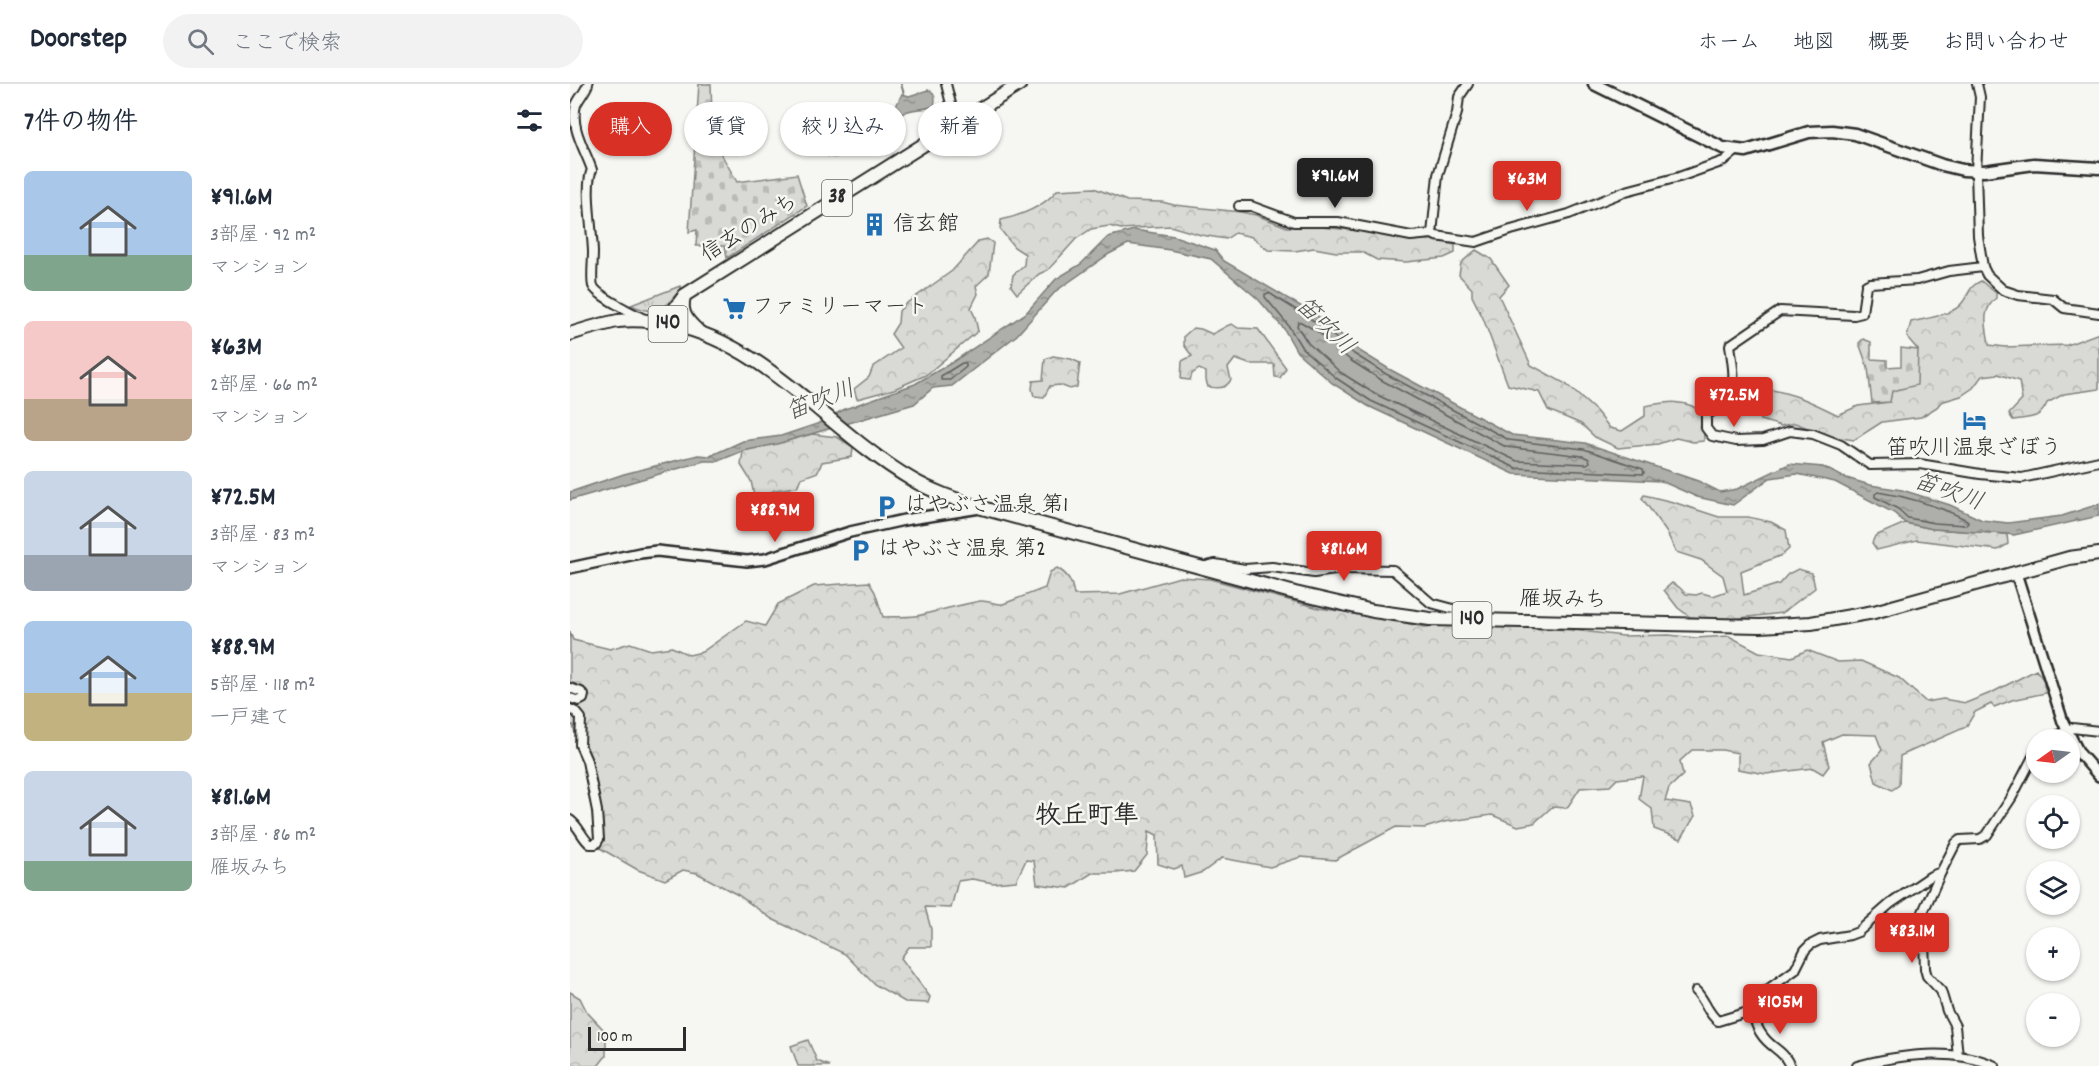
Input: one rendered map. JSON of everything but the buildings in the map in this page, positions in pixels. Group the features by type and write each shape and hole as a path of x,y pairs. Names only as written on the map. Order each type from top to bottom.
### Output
{"main road":[{"name":"信玄のみち","path":"991,102 1020,84"},
{"path":"1594,84 1714,144 1736,151 1746,151 1809,132 1832,131 1855,134 1954,169 1976,171 2034,164 2099,168"},
{"name":"信玄のみち","path":"664,323 685,295 918,148"},
{"path":"685,295 683,311 685,319 697,330"},
{"name":"140","path":"570,334 618,321 664,323 697,330"},
{"name":"雁坂みち","path":"697,330 728,344 759,363 867,448 911,479 937,492 982,508 1202,567 1364,609 1402,616 1478,621 1749,626 1810,623 1874,612 2069,558 2099,554"}],"street":[{"path":"588,84 575,106 574,129 579,145 592,170 589,196 593,286 600,294 646,321"},
{"path":"946,84 950,102"},
{"path":"1432,234 1438,176 1457,113 1459,97 1468,84"},
{"path":"1977,84 1980,97 1976,171 1978,236 1983,267 1987,275 2003,290 2018,295 2053,299 2064,308 2099,313"},
{"path":"1239,206 1251,206 1294,222 1338,222 1411,236 1432,234 1476,242 1569,214 1626,191 1679,177 1724,161 1736,151"},
{"path":"1983,267 1949,271 1917,280 1870,283 1866,285 1862,313 1854,315 1780,311 1730,345 1735,377 1730,394 1706,416 1706,428 1712,436 1736,441 1763,440 1790,431 1813,434 1841,445 1870,465 1920,464 2022,478 2099,461"},
{"path":"570,568 640,552 657,551 747,561 765,560 850,532 904,520 982,508"},
{"path":"1202,567 1215,564 1245,569 1272,567 1314,573 1342,569 1393,570 1431,603 1465,612 1478,621"},
{"path":"2016,573 2056,706 2066,729"},
{"path":"570,688 584,695 579,701 570,698"},
{"path":"570,709 582,718 580,745 587,760 597,811 599,839 596,844 587,842 576,824 570,820"},
{"path":"2074,729 2099,731"},
{"path":"2080,754 2099,776"},
{"path":"1958,1056 1955,1026 1947,1011 1941,991 1924,969 1923,912 1956,843 1960,840 1980,839 1988,835 2026,770"},
{"path":"1790,1066 1781,1051 1765,1039 1751,1011 1753,1000 1795,970 1810,945 1820,940 1858,932 1890,904 1941,872"},
{"path":"1696,991 1718,1022 1751,1011"},
{"path":"1857,1066 1908,1055 1958,1056 1995,1066"}],"green space":[{"path":"699,84 711,84 712,102 698,102"},
{"path":"694,156 722,156 737,182 797,174 807,206 727,258 725,246 696,246 697,230 689,232"},
{"path":"1094,188 1127,201 1162,202 1241,212 1287,227 1320,227 1374,232 1409,239 1438,240 1455,245 1455,253 1444,258 1406,262 1377,260 1362,252 1336,252 1314,248 1295,251 1268,250 1252,237 1235,233 1226,239 1170,226 1121,229 1109,226 1091,229 1076,239 1048,270 1039,274 1017,294 1011,286 1013,275 1024,265 1025,254 1014,247 1000,229 1001,220 1032,210 1057,190"},
{"path":"987,239 993,243 989,274 976,286 978,294 971,308 978,331 926,375 894,389 857,399 854,389 869,377 873,367 901,348 891,334 898,323 899,311 952,271 979,241"},
{"path":"1476,250 1491,259 1509,285 1499,296 1531,365 1566,384 1596,411 1610,428 1622,431 1645,416 1645,406 1668,403 1690,405 1703,413 1704,441 1693,442 1676,438 1658,444 1618,448 1595,437 1581,424 1548,410 1539,392 1508,385 1483,318 1472,296 1472,289 1459,275 1461,263"},
{"path":"1981,281 1996,293 1996,298 1986,314 1989,345 2005,347 2067,345 2099,333 2099,389 2064,394 2047,403 2038,415 2013,420 2009,414 2022,400 2019,381 1998,374 1982,376 1973,388 1961,396 1941,402 1921,417 1882,422 1854,440 1828,436 1795,423 1781,426 1760,420 1753,400 1763,389 1792,395 1838,415 1858,406 1889,402 1892,391 1918,350 1907,337 1911,322 1952,311"},
{"path":"680,286 681,289 675,296 654,311 631,305"},
{"path":"1232,324 1238,328 1258,329 1286,368 1280,378 1275,377 1274,364 1249,364 1235,359 1228,368 1231,380 1224,387 1208,387 1206,372 1199,369 1192,374 1190,380 1181,379 1182,361 1192,356 1184,345 1184,336 1193,328 1212,334"},
{"path":"1863,339 1871,342 1871,359 1887,360 1887,367 1901,366 1901,348 1918,350 1917,385 1892,391 1890,402 1872,403 1868,368 1859,343"},
{"path":"1053,356 1080,363 1077,387 1070,389 1060,385 1050,386 1044,397 1034,396 1033,381 1043,380 1045,359"},
{"path":"812,434 837,437 853,447 852,457 822,462 818,472 801,478 797,487 775,490 755,500 751,481 741,465 743,451"},
{"path":"1644,495 1719,517 1748,517 1771,522 1786,530 1789,549 1782,555 1741,571 1744,595 1779,584 1788,574 1798,569 1812,573 1815,588 1782,613 1723,620 1690,617 1678,608 1664,590 1672,583 1686,594 1702,593 1713,596 1727,591 1723,576 1701,560 1676,552 1667,533 1642,498"},
{"path":"1905,523 1933,529 2007,534 2008,544 1998,550 1917,540 1877,550 1872,543 1875,536"},
{"path":"1057,568 1069,579 1074,595 1120,594 1180,577 1210,579 1319,608 1379,617 1423,627 1471,625 1573,630 1623,636 1669,635 1696,638 1729,636 1759,652 1792,657 1807,650 1838,662 1861,661 1899,678 1926,702 1943,699 1966,703 2036,670 2043,679 2046,693 2012,700 1994,707 1991,704 1975,712 1966,727 1900,756 1899,785 1892,790 1876,782 1871,763 1882,750 1876,735 1842,734 1823,742 1829,766 1823,774 1813,768 1766,774 1738,769 1738,753 1722,750 1692,750 1680,761 1683,775 1669,788 1665,801 1691,805 1695,816 1681,839 1654,829 1652,809 1639,799 1643,776 1617,779 1610,786 1580,788 1567,808 1552,807 1534,823 1518,826 1492,815 1444,822 1425,828 1396,827 1335,860 1301,857 1270,867 1222,858 1203,872 1184,878 1182,866 1174,869 1158,864 1157,835 1149,831 1147,855 1134,871 1092,873 1069,888 1037,884 1034,861 1026,860 1016,881 993,883 972,879 958,881 951,908 925,907 931,929 931,947 909,947 901,958 930,997 928,1003 905,1002 874,984 845,954 772,919 738,895 697,873 683,870 665,880 638,870 598,847 597,813 592,788 573,725 570,726 570,632 573,640 610,649 630,643 651,650 672,647 689,655 702,652 746,621 765,626 778,604 814,586 869,582 875,592 883,617 912,616 980,601 1003,604 1045,588 1050,572"},
{"path":"570,992 580,998 587,1012 606,1032 606,1056 598,1066 570,1066"},
{"path":"808,1040 817,1061 830,1066 798,1066 791,1046"}],"water":[{"path":"928,90 932,92 935,102 918,102 918,109 906,112 906,102 898,102 902,94 909,96"},
{"name":"笛吹川","path":"1134,230 1174,236 1215,250 1224,261 1326,321 1358,350 1512,435 1585,443 1698,481 1720,492 1737,489 1789,464 1823,467 1843,477 1870,485 1902,490 1950,505 1982,520 2008,523 2062,516 2099,504 2099,516 2014,535 1933,529 1905,523 1894,513 1835,482 1797,474 1770,478 1733,505 1697,497 1661,481 1514,474 1368,406 1332,383 1297,352 1284,329 1258,299 1211,259 1128,244 1109,254 1056,291 1017,335 952,386 933,388 914,404 777,444 743,451 718,461 704,461 570,500 570,492 624,474 698,455 710,456 743,441 781,436 817,424 845,409 915,384 1026,313 1056,279 1081,264 1108,237"}],"waterway":[{"path":"901,84 904,94"},
{"path":"827,156 836,157"}],"place":[{"name":"信玄館","path":"875,225"},
{"name":"ファミリーマート","path":"734,308"},
{"name":"笛吹川温泉ざぼう","path":"1974,420"},
{"name":"はやぶさ温泉 第1","path":"887,506"},
{"name":"はやぶさ温泉 第2","path":"860,550"}],"district":[{"name":"牧丘町隼","path":"1087,817"}]}
